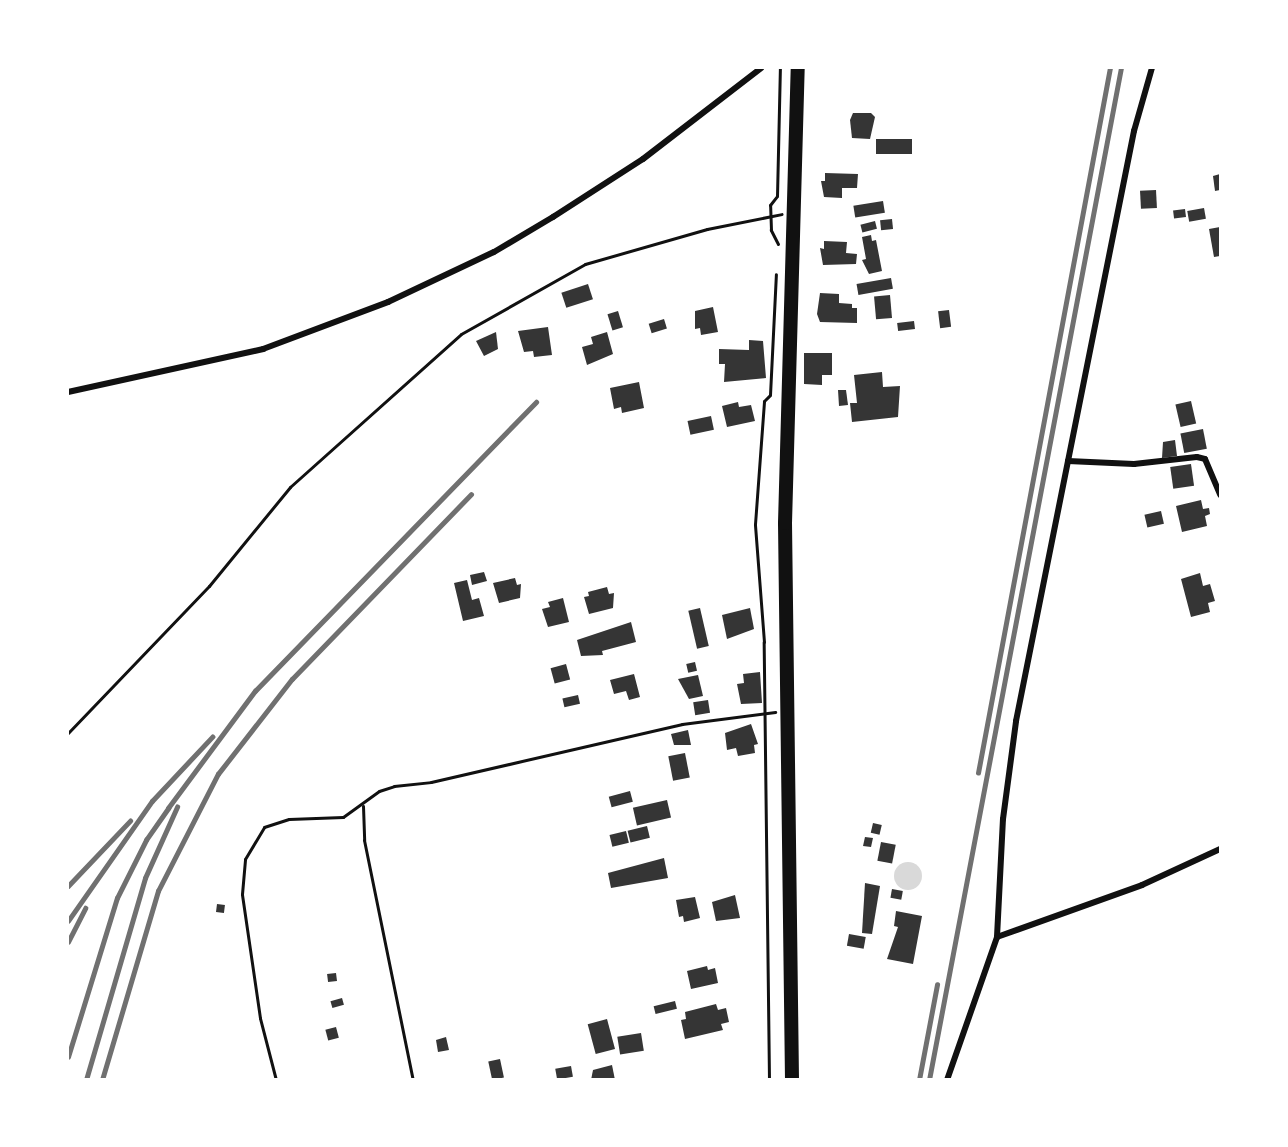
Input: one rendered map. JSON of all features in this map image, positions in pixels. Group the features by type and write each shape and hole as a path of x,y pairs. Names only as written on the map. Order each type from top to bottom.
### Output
{"main road":[{"path":"792,1080 786,471 798,68"}],"street":[{"path":"68,392 110,386 263,348 388,302 494,252 553,217 643,159 761,68"},
{"path":"947,1080 998,936 1008,771 1134,132 1152,68"},
{"path":"1068,461 1134,464 1197,457 1205,459 1221,495"},
{"path":"998,936 1142,885 1221,849"}],"path":[{"path":"777,252 770,205 777,196 780,68"},
{"path":"68,733 209,586 290,487 461,334 585,264 707,229 795,212"},
{"path":"769,1080 764,712 755,524 764,401 770,395 777,263"},
{"path":"276,1080 260,1018 244,905 245,858 264,828 276,822 343,817 363,806 379,791 394,786 431,782 682,724 764,712 788,711"},
{"path":"363,806 364,840 413,1080"}],"shaded area":[{"path":"908,862 918,866 922,876 918,886 908,890 898,886 894,876 898,866"}],"building":[{"path":"853,113 871,113 875,117 870,139 852,138 850,120"},
{"path":"876,139 912,139 912,154 876,154"},
{"path":"825,173 858,174 857,188 842,188 842,198 824,197 821,181 825,181"},
{"path":"1220,174 1220,190 1215,191 1213,176"},
{"path":"1156,190 1157,208 1141,209 1140,191"},
{"path":"883,201 885,213 855,218 853,206"},
{"path":"1204,208 1206,219 1189,222 1187,211"},
{"path":"1185,209 1186,217 1174,218 1173,210"},
{"path":"892,219 893,229 881,230 880,220"},
{"path":"875,221 877,229 862,232 860,225"},
{"path":"1220,227 1220,256 1214,257 1209,229"},
{"path":"871,235 872,241 876,240 882,271 869,274 862,260 866,259 862,237"},
{"path":"824,241 847,242 846,253 857,254 856,264 823,265 820,248 824,249"},
{"path":"891,278 893,289 858,295 857,284"},
{"path":"588,284 593,299 566,308 561,293"},
{"path":"820,293 839,294 839,303 852,304 852,308 857,308 857,323 820,322 817,314"},
{"path":"890,295 892,318 876,319 874,296"},
{"path":"713,307 718,332 701,335 700,328 695,329 695,311"},
{"path":"949,310 951,327 940,328 938,311"},
{"path":"618,311 623,327 612,330 607,314"},
{"path":"664,319 667,329 652,333 649,324"},
{"path":"914,321 915,329 898,331 897,323"},
{"path":"548,327 552,355 534,357 533,351 524,352 518,331"},
{"path":"496,332 498,349 484,356 476,341"},
{"path":"607,332 613,354 587,365 582,347 593,344 591,337"},
{"path":"749,340 763,341 766,378 724,382 725,364 719,364 719,349 749,350"},
{"path":"804,353 832,353 832,375 822,375 822,385 804,384"},
{"path":"882,372 883,387 900,386 898,417 852,422 850,403 857,403 854,375"},
{"path":"639,382 644,408 622,413 621,407 614,409 610,388"},
{"path":"838,390 846,390 848,405 839,406"},
{"path":"1191,401 1196,423 1181,427 1175,405"},
{"path":"738,402 739,407 751,405 755,421 727,427 722,406"},
{"path":"711,416 714,430 690,435 688,421"},
{"path":"1203,429 1207,449 1184,453 1180,433"},
{"path":"1175,440 1177,456 1162,458 1163,442"},
{"path":"1191,464 1194,486 1173,489 1170,467"},
{"path":"1201,500 1203,509 1209,508 1210,514 1205,516 1207,526 1182,532 1176,506"},
{"path":"1161,511 1164,524 1147,527 1144,515"},
{"path":"484,572 487,581 472,585 470,575"},
{"path":"1200,573 1203,586 1210,584 1215,601 1208,603 1210,612 1191,617 1181,579"},
{"path":"515,578 517,585 521,584 520,598 499,603 493,583"},
{"path":"467,580 472,600 479,598 484,616 463,621 454,583"},
{"path":"607,587 609,594 614,593 613,608 589,614 584,597 589,596 588,592"},
{"path":"563,598 569,622 548,627 542,609 550,607 548,602"},
{"path":"700,608 709,646 697,649 688,611"},
{"path":"750,608 754,629 727,639 722,615"},
{"path":"631,622 636,642 602,651 603,655 581,656 577,640"},
{"path":"695,662 697,671 688,673 686,664"},
{"path":"566,664 570,679 555,684 551,668"},
{"path":"760,672 762,703 741,704 737,684 744,683 743,674"},
{"path":"634,674 640,697 629,700 626,691 614,694 610,680"},
{"path":"698,675 703,696 689,699 678,679"},
{"path":"578,695 580,704 564,707 562,699"},
{"path":"708,700 710,713 695,715 693,702"},
{"path":"751,724 758,744 754,745 755,753 738,756 736,748 727,750 725,733"},
{"path":"688,730 691,745 674,745 671,734"},
{"path":"685,753 690,778 673,781 668,756"},
{"path":"630,791 633,802 612,807 609,797"},
{"path":"667,800 671,818 637,825 633,808"},
{"path":"873,823 882,825 880,835 871,833"},
{"path":"647,826 650,838 630,842 628,831"},
{"path":"626,831 629,843 612,847 610,835"},
{"path":"865,837 873,838 871,847 863,846"},
{"path":"881,842 896,845 892,864 877,861"},
{"path":"664,858 668,878 611,888 608,873"},
{"path":"865,883 880,886 872,934 862,933"},
{"path":"892,889 903,891 901,900 890,898"},
{"path":"735,895 740,918 716,921 712,902"},
{"path":"695,897 700,918 684,922 683,916 679,917 676,900"},
{"path":"217,904 225,905 224,913 216,912"},
{"path":"896,911 922,916 913,964 887,959 898,927 894,926"},
{"path":"849,934 866,937 864,949 847,946"},
{"path":"707,966 708,970 715,968 718,983 691,989 687,971"},
{"path":"336,973 337,981 328,982 327,974"},
{"path":"342,998 344,1005 332,1008 330,1001"},
{"path":"675,1001 677,1009 656,1014 654,1006"},
{"path":"716,1004 718,1010 726,1008 729,1022 721,1024 723,1030 685,1039 681,1020 686,1019 685,1012"},
{"path":"607,1019 615,1049 596,1054 588,1024"},
{"path":"336,1027 339,1038 328,1040 325,1030"},
{"path":"641,1033 644,1051 620,1055 617,1037"},
{"path":"446,1037 449,1050 438,1052 436,1040"},
{"path":"500,1059 504,1078 492,1080 488,1061"},
{"path":"612,1065 615,1080 591,1080 593,1070"},
{"path":"571,1066 573,1077 557,1080 555,1069"}],"railway":[{"path":"978,773 1110,68"},
{"path":"929,1080 1121,68"},
{"path":"68,1057 117,898 146,840 168,808 255,691 536,402"},
{"path":"102,1080 158,891 218,774 292,679 471,494"},
{"path":"68,921 152,801 212,737"},
{"path":"86,1080 145,878 177,807"},
{"path":"68,886 130,821"},
{"path":"68,942 85,908"},
{"path":"919,1080 937,985"}]}
